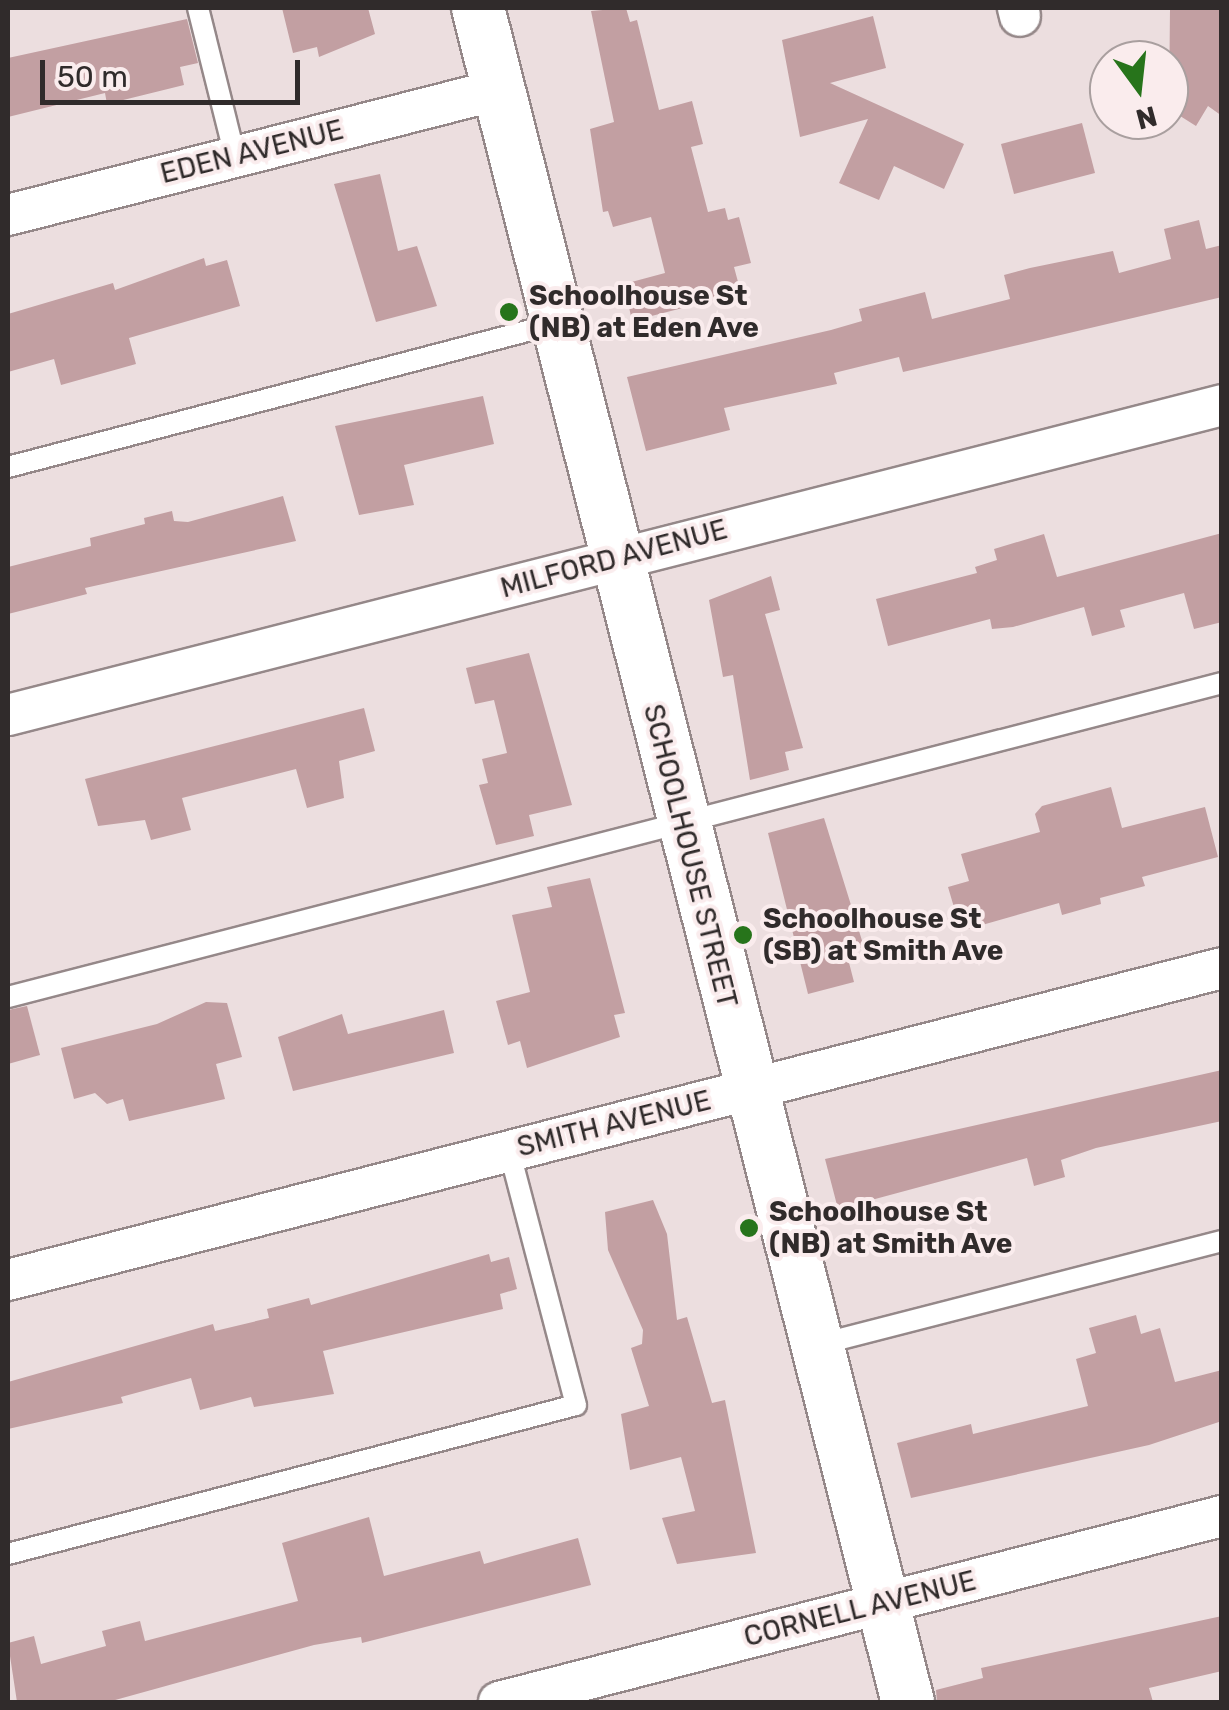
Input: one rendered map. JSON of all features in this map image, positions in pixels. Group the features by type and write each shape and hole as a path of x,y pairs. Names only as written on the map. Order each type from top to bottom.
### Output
{"street":[{"name":"SCHOOLHOUSE STREET","path":"478,8 613,560 908,1702"},
{"name":"EDEN AVENUE","path":"8,215 497,90"},
{"name":"MILFORD AVENUE","path":"8,715 1222,404"},
{"name":"SMITH AVENUE","path":"8,1280 1222,968"},
{"name":"CORNELL AVENUE","path":"499,1702 1222,1516"}],"lane":[{"path":"198,8 235,156"},
{"path":"8,467 554,324"},
{"path":"8,997 1222,682"},
{"path":"8,1554 576,1405 509,1150"},
{"path":"814,1346 1222,1242"}],"building":[{"path":"282,8 368,8 375,34 319,57 317,47 293,53"},
{"path":"626,8 630,22 637,20 659,110 692,101 703,144 691,147 708,212 725,208 728,220 739,217 751,263 734,267 741,293 632,321 624,284 665,273 651,217 613,227 608,211 603,212 590,129 614,122 591,11"},
{"path":"1170,8 1222,8 1222,116 1208,106 1196,126 1189,122 1189,40 1170,40"},
{"path":"873,16 886,68 830,83 964,144 944,189 894,166 879,200 839,183 868,119 800,137 782,40"},
{"path":"187,19 198,63 180,67 184,85 107,104 105,93 8,117 8,58"},
{"path":"1082,123 1095,173 1014,194 1001,144"},
{"path":"380,174 398,251 417,246 437,306 376,322 334,184"},
{"path":"1199,220 1206,249 1222,245 1222,297 903,372 899,357 834,373 837,384 724,408 730,430 646,451 627,377 831,330 862,321 859,309 925,292 932,319 1010,299 1004,275 1030,268 1113,251 1119,273 1171,259 1164,229"},
{"path":"204,258 206,266 227,260 240,306 129,338 136,364 61,385 54,359 8,372 8,314 113,283 115,290"},
{"path":"483,396 494,444 404,465 414,505 359,515 335,426"},
{"path":"283,496 296,541 85,588 87,594 8,614 8,567 91,546 90,538 145,524 144,518 172,511 174,521 188,522"},
{"path":"1222,533 1222,622 1194,629 1184,593 1120,610 1125,627 1092,636 1084,607 1013,627 992,629 990,619 888,646 876,599 977,573 975,567 997,560 994,549 1044,534 1057,577"},
{"path":"771,576 780,610 765,614 803,748 785,752 789,770 750,780 733,675 723,677 709,600"},
{"path":"529,653 572,805 529,815 534,836 496,845 479,785 488,783 482,759 507,753 494,700 475,704 466,668"},
{"path":"364,708 375,751 339,761 344,798 307,808 296,769 182,798 191,830 151,840 145,820 98,826 85,779"},
{"path":"1111,787 1122,828 1205,807 1218,857 1142,877 1145,886 1100,898 1101,904 1062,915 1059,903 961,931 948,887 969,881 961,854 1040,832 1035,814 1042,806"},
{"path":"824,818 864,947 846,951 854,982 808,994 768,833"},
{"path":"590,878 625,1013 614,1015 620,1037 527,1068 520,1041 508,1045 496,1001 530,992 512,915 552,907 547,887"},
{"path":"206,1002 227,1003 242,1057 216,1064 225,1099 129,1121 123,1099 107,1104 95,1093 74,1099 61,1048 157,1024"},
{"path":"27,1006 40,1055 8,1064 8,1010"},
{"path":"444,1010 454,1053 293,1091 278,1037 342,1014 348,1034"},
{"path":"1222,1070 1222,1121 1096,1148 1061,1160 1065,1177 1034,1186 1027,1158 838,1209 825,1159"},
{"path":"653,1200 667,1234 677,1320 687,1317 712,1403 725,1400 756,1553 677,1564 662,1518 695,1511 681,1457 630,1470 621,1414 649,1406 631,1348 642,1344 643,1330 608,1250 605,1212"},
{"path":"489,1254 491,1262 509,1257 517,1289 500,1294 503,1309 323,1351 334,1394 254,1407 251,1397 200,1410 191,1378 121,1397 123,1403 8,1429 8,1382 213,1324 215,1331 269,1318 267,1309 309,1298 311,1305"},
{"path":"1136,1315 1141,1334 1160,1328 1175,1382 1222,1370 1222,1421 1149,1445 911,1498 897,1443 971,1424 973,1434 1088,1406 1076,1359 1096,1353 1089,1328"},
{"path":"369,1517 384,1576 480,1551 484,1564 578,1538 591,1585 362,1643 361,1637 314,1645 108,1702 17,1702 8,1643 34,1636 41,1664 106,1646 102,1631 140,1621 145,1641 298,1601 282,1543"},
{"path":"1222,1616 1222,1671 1149,1688 1153,1702 937,1702 936,1690 983,1678 981,1668"}],"place":[{"name":"Schoolhouse St (NB) at Eden Ave","path":"509,312"},
{"name":"Schoolhouse St (SB) at Smith Ave","path":"743,935"},
{"name":"Schoolhouse St (NB) at Smith Ave","path":"749,1228"}]}
